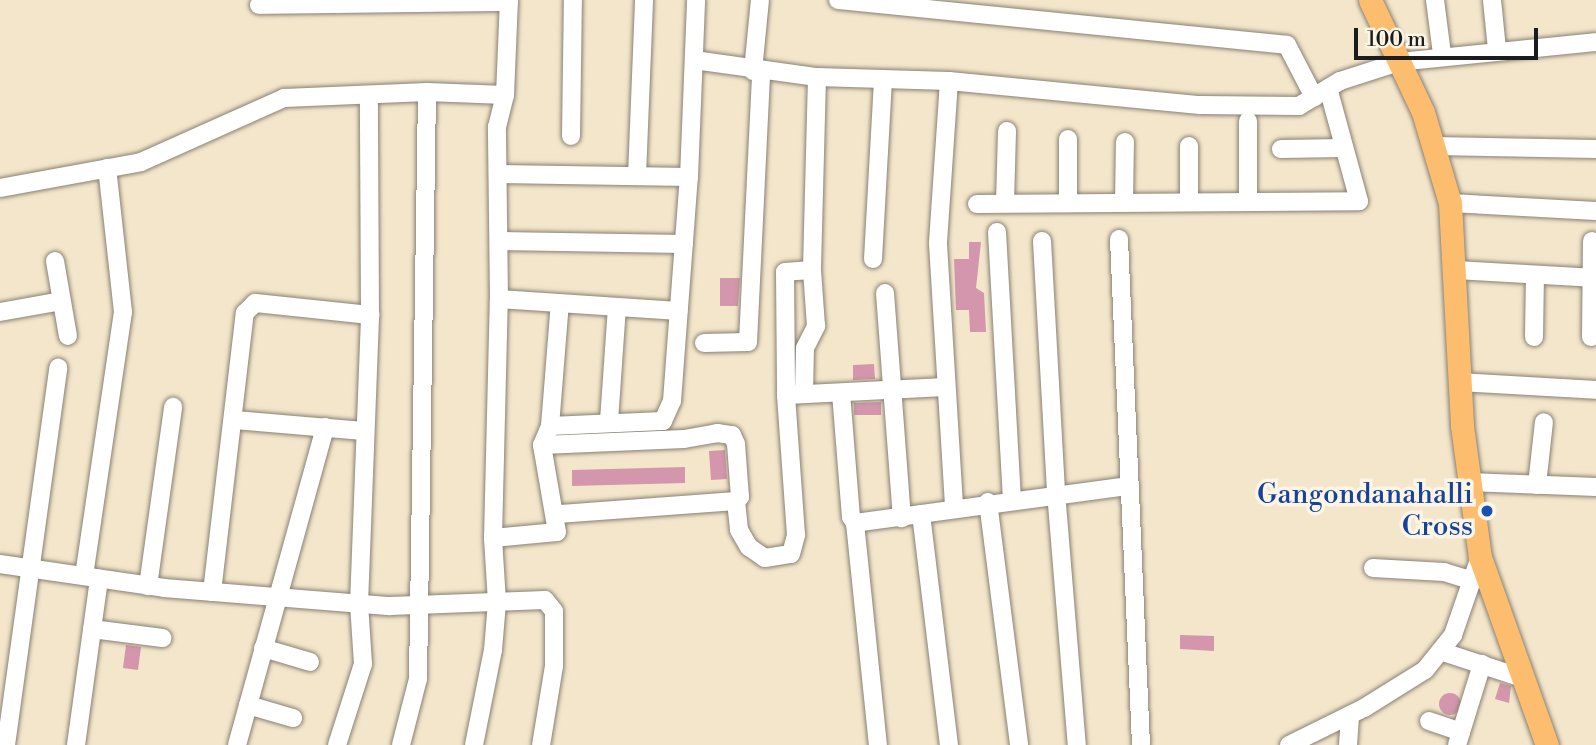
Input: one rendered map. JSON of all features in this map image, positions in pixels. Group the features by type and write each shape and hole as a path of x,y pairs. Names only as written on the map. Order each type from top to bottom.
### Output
{"main road":[{"path":"1370,0 1434,146 1450,203 1456,270 1459,382 1480,557 1525,679 1543,742"}],"street":[{"path":"571,136 573,0"},
{"path":"637,176 644,0"},
{"path":"550,426 609,421 663,421 671,401 689,177 696,0"},
{"path":"704,343 748,342 760,0"},
{"path":"838,0 1287,45 1321,92 1344,148 1359,201 977,204"},
{"path":"1435,0 1442,54"},
{"path":"1492,0 1497,49"},
{"path":"259,5 509,1 505,95 497,127 499,299 493,537 497,602 493,650 474,745"},
{"path":"694,60 757,72 817,77 949,81 1200,105 1299,106 1321,92 1399,62 1442,54 1596,41"},
{"path":"795,395 805,348 816,326 812,270 817,77"},
{"path":"873,259 883,79"},
{"path":"949,81 938,244 954,507"},
{"path":"0,188 141,162 284,98 369,97 427,92 505,95"},
{"path":"401,745 418,679 421,606 427,92"},
{"path":"337,745 363,664 359,604 370,315 369,97"},
{"path":"1248,121 1248,201"},
{"path":"1005,203 1007,131"},
{"path":"1068,139 1068,203"},
{"path":"1124,203 1125,142"},
{"path":"1189,146 1189,202"},
{"path":"1434,146 1596,149"},
{"path":"1281,149 1344,148"},
{"path":"76,745 92,629 92,577 122,322 107,168"},
{"path":"498,174 689,177"},
{"path":"1450,203 1596,211"},
{"path":"997,232 1012,499"},
{"path":"1119,239 1127,486 1141,745"},
{"path":"499,241 684,244"},
{"path":"1042,241 1055,492 1077,745"},
{"path":"1591,337 1594,278 1592,241"},
{"path":"55,261 68,336"},
{"path":"736,501 739,530 749,547 765,558 791,554 796,535 795,395 785,272 812,270"},
{"path":"1456,270 1594,278"},
{"path":"1534,337 1535,276"},
{"path":"885,293 902,518"},
{"path":"499,299 679,311"},
{"path":"0,312 61,302"},
{"path":"212,592 235,420 245,313 255,303 370,315"},
{"path":"493,537 550,536 557,532 557,514 542,445 550,426 560,303"},
{"path":"609,421 617,307"},
{"path":"6,745 58,368"},
{"path":"1459,382 1596,390"},
{"path":"795,395 946,387"},
{"path":"841,393 851,517 855,523 878,745"},
{"path":"148,586 173,407"},
{"path":"235,420 365,431"},
{"path":"1537,485 1544,422"},
{"path":"237,745 325,427"},
{"path":"542,445 732,435 740,497 736,501 557,514"},
{"path":"1469,482 1596,487"},
{"path":"855,523 902,518 954,507 1055,492 1127,486"},
{"path":"988,502 1018,745"},
{"path":"921,514 949,745"},
{"path":"1289,745 1350,715 1424,670 1453,635 1480,557"},
{"path":"0,564 148,586 359,604 421,606 545,600 554,611 554,666 541,745"},
{"path":"1373,568 1444,572 1473,581"},
{"path":"92,629 162,638"},
{"path":"263,648 310,662"},
{"path":"1440,652 1525,679"},
{"path":"1429,721 1459,738 1482,664"},
{"path":"248,705 293,718"},
{"path":"1348,745 1350,715"}],"building":[{"path":"969,242 981,242 976,288 984,293 986,332 970,332 969,310 956,310 954,259 969,259"},
{"path":"720,278 740,278 738,306 720,306"},
{"path":"874,364 875,379 853,380 853,365"},
{"path":"881,402 881,415 854,415 854,403"},
{"path":"725,450 727,479 711,480 709,451"},
{"path":"685,467 685,483 572,486 572,470"},
{"path":"1180,635 1214,636 1214,651 1180,649"},
{"path":"126,645 141,647 138,670 123,668"},
{"path":"1500,683 1511,686 1509,703 1495,699"},
{"path":"1450,693 1460,700 1461,704 1454,714 1450,715 1440,708 1439,704 1446,694"}],"place":[{"name":"Gangondanahalli Cross","path":"1487,511"}]}
